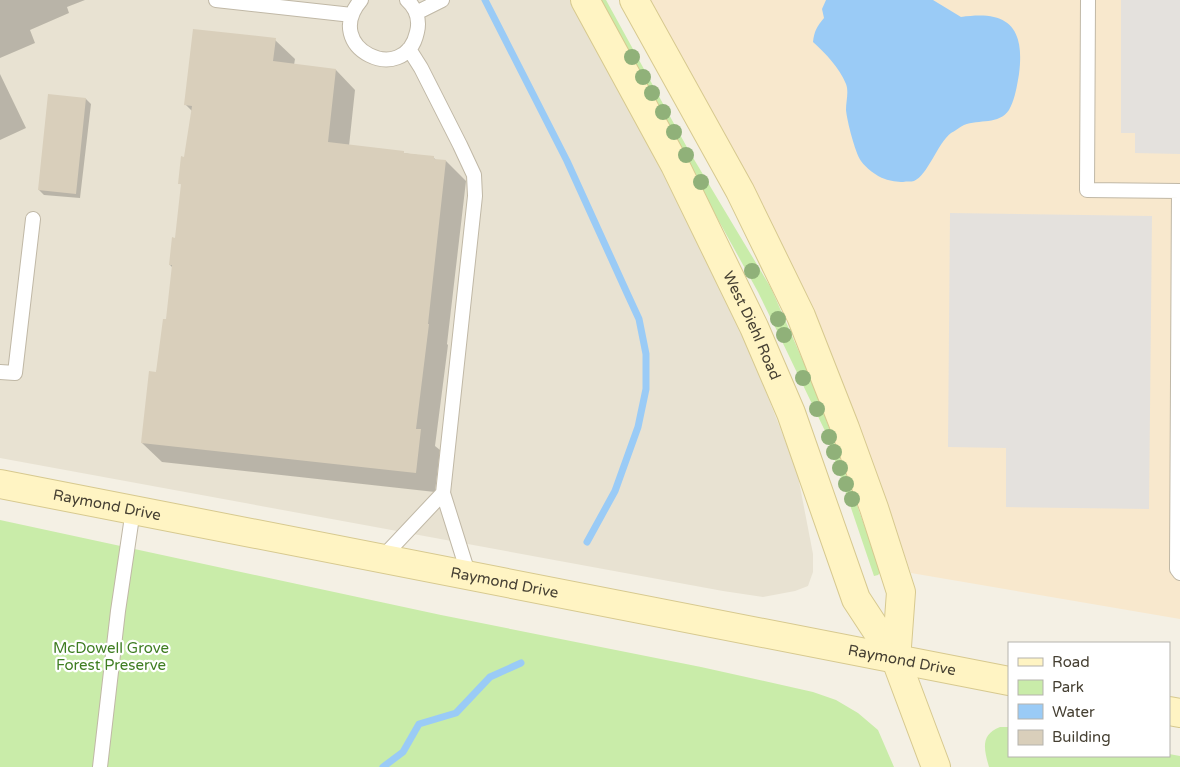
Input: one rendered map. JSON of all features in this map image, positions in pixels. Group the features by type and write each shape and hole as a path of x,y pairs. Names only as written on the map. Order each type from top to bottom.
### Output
{"street":[{"name":"West Diehl Road","path":"584,0 675,165 754,327 791,414 856,599 896,660 936,767"},
{"name":"West Diehl Road","path":"634,0 740,191 805,326 874,508 901,592 896,660"},
{"name":"Raymond Drive","path":"0,484 1008,681"}],"lane":[{"path":"216,0 352,15"},
{"path":"361,0 352,15 350,28 354,41 362,51 373,58 386,60 398,57 409,49 416,38 422,10"},
{"path":"407,0 422,10"},
{"path":"422,10 442,0"},
{"path":"1088,0 1087,190 1180,191 1177,568 1180,572"},
{"path":"409,49 430,85 474,175 475,196 443,493 469,576"},
{"path":"0,372 15,373 33,219"},
{"path":"381,559 443,493"},
{"path":"100,767 118,611 133,510"}],"shaded area":[{"path":"0,0 570,0 615,81 733,308 797,471 813,554 813,572 808,586 795,591 763,597 723,591 0,458"},
{"path":"650,0 1180,0 1180,619 911,573 826,341"},
{"path":"1121,0 1180,0 1180,154 1135,153 1135,133 1121,133"},
{"path":"950,213 1152,216 1149,509 1006,507 1006,448 948,447"}],"green space":[{"path":"597,0 606,0 689,151 771,288 814,386 875,555 880,573 878,575 874,576 825,431 758,292"},
{"name":"McDowell Grove Forest Preserve","path":"0,520 441,615 701,667 813,692 836,700 858,713 878,730 894,767 0,767"},
{"path":"1000,727 1008,727 1008,757 1170,757 1170,754 1180,756 1180,767 989,767 985,743 986,738"}],"water":[{"path":"826,0 933,0 961,17 991,16 1002,20 1010,25 1016,33 1019,44 1019,74 1009,110 1000,118 970,123 951,133 941,144 924,173 914,181 887,180 871,172 863,164 856,151 846,110 846,84 832,61 813,42 816,29 824,18 822,9"}],"building":[{"path":"193,29 276,38 273,61 336,69 328,142 404,151 404,153 434,156 434,159 446,160 416,429 421,429 416,473 141,443 149,371 156,372 163,319 166,319 172,265 169,265 172,237 175,238 181,184 178,184 181,156 184,157 192,106 184,105"},
{"path":"48,94 86,98 76,194 38,190"}],"waterway":[{"path":"485,0 567,161 639,319 646,354 646,389 638,427 615,491 587,542"},
{"path":"383,767 403,752 419,724 456,713 490,677 521,663"}]}
